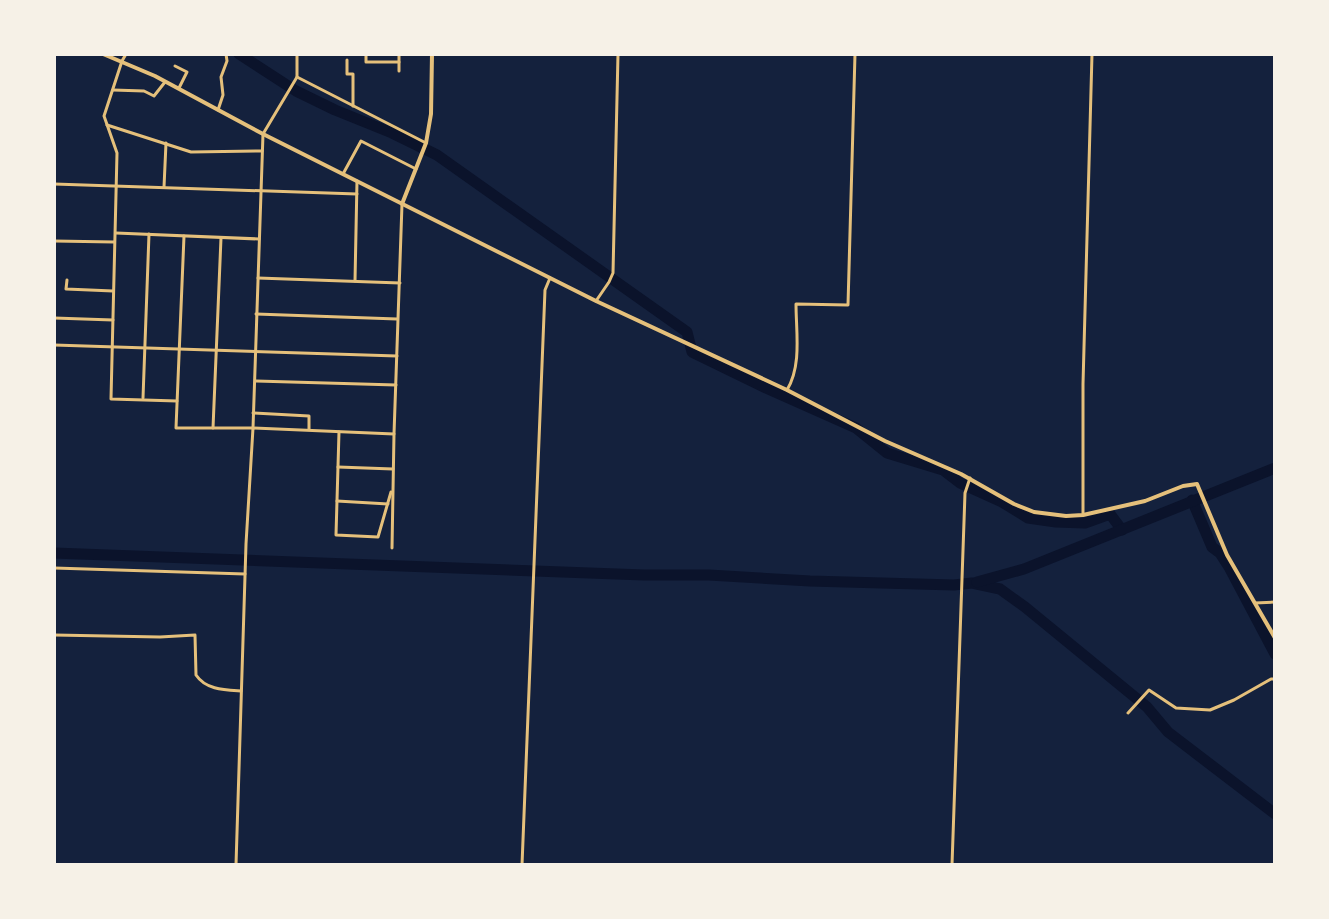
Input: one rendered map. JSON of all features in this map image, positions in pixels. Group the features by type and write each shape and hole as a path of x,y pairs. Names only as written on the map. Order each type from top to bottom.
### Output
{"main road":[{"path":"103,54 179,89 596,301 787,390 1034,512 1083,515 1145,501 1183,486 1197,484 1227,555 1275,638"},
{"path":"402,204 426,143 431,114 432,54"}],"street":[{"path":"126,54 104,116 117,153 111,399 177,401"},
{"path":"218,110 223,95 221,77 227,61 226,54"},
{"path":"236,865 263,134 297,77 297,54"},
{"path":"366,54 366,62 399,62"},
{"path":"399,54 399,71"},
{"path":"596,301 613,273 618,54"},
{"path":"787,390 794,379 796,364 796,304 848,305 855,54"},
{"path":"1083,515 1083,384 1092,54"},
{"path":"347,60 347,74 353,74 353,106"},
{"path":"175,66 187,72 179,89"},
{"path":"297,77 426,143"},
{"path":"112,90 144,91 154,96 165,82"},
{"path":"107,125 191,152 262,151"},
{"path":"343,174 361,141 417,169"},
{"path":"164,188 166,143"},
{"path":"355,282 357,181"},
{"path":"54,184 357,194"},
{"path":"392,548 402,204"},
{"path":"116,233 259,239"},
{"path":"143,399 149,234"},
{"path":"184,236 176,428 394,434"},
{"path":"213,428 221,238"},
{"path":"54,241 116,242"},
{"path":"258,278 400,283"},
{"path":"522,865 545,290 550,278"},
{"path":"67,280 66,289 114,291"},
{"path":"256,314 398,319"},
{"path":"54,318 113,320"},
{"path":"54,345 397,356"},
{"path":"254,381 396,385"},
{"path":"253,413 309,416 309,430"},
{"path":"339,432 336,535 378,537 393,484"},
{"path":"338,467 393,469"},
{"path":"952,865 962,571 969,480"},
{"path":"337,501 388,504"},
{"path":"54,568 245,573"},
{"path":"1254,603 1275,602"},
{"path":"54,635 195,635 198,680 214,688 241,691"},
{"path":"1130,711 1149,690 1176,708 1210,710 1275,679"}],"waterway":[{"path":"239,54 296,91 437,155 687,332 692,352 856,428 887,453 943,470 960,483 1028,518 1085,523 1110,514 1122,530"},
{"path":"977,582 1024,569 1275,468"},
{"path":"1192,500 1212,547 1229,567 1275,654"},
{"path":"54,553 810,581 972,583 1000,589 1025,607 1147,707 1168,732 1275,814"}]}
